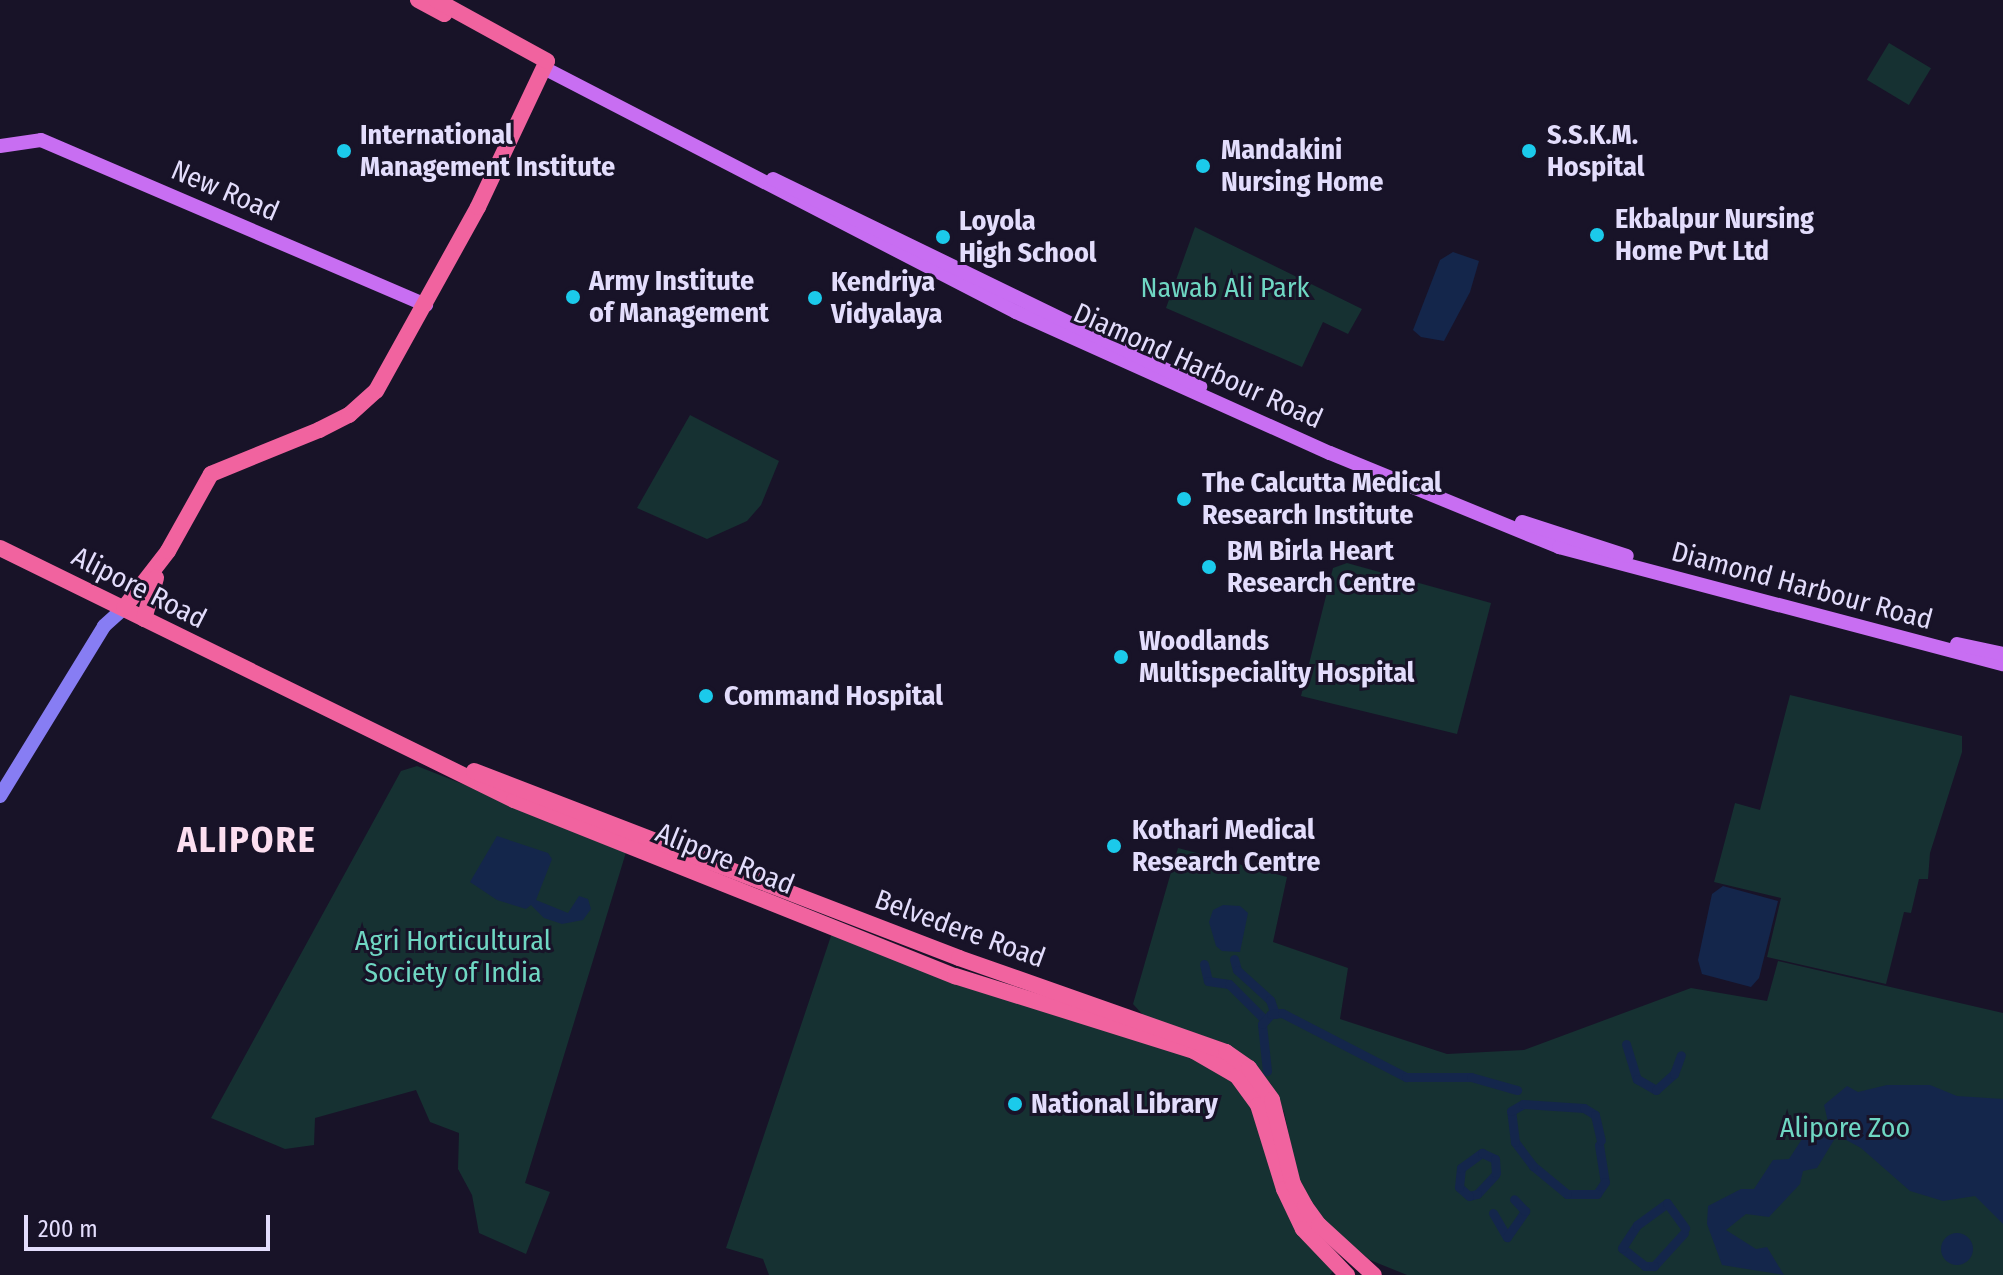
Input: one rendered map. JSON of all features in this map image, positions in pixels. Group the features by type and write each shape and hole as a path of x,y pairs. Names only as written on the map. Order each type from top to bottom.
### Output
{"highway":[{"name":"Diamond Harbour Road","path":"418,0 545,64"},
{"name":"Diamond Harbour Road","path":"436,0 545,64"},
{"path":"144,619 148,595 168,551 211,474 349,415 376,391 426,305 545,64"},
{"name":"Alipore Road","path":"0,548 514,800 819,925 955,976 1194,1051 1237,1076 1258,1105 1284,1189 1303,1229 1347,1275"},
{"path":"124,608 168,551"},
{"name":"Belvedere Road","path":"419,755 479,773 959,958 1226,1052 1249,1068 1272,1100 1293,1184 1305,1206 1364,1272"}],"main road":[{"name":"Diamond Harbour Road","path":"545,64 1018,301 1439,490 1695,579 2003,654"},
{"name":"Diamond Harbour Road","path":"545,64 1016,312 1317,447 1545,541 2003,664"},
{"name":"New Road","path":"0,146 41,140 426,305"},
{"path":"0,796 104,626 124,608"}],"green space":[{"path":"1889,43 1931,68 1909,105 1867,80"},
{"name":"Nawab Ali Park","path":"1195,227 1362,309 1348,334 1323,322 1302,367 1166,308"},
{"path":"690,415 779,461 761,505 747,521 707,539 637,508"},
{"path":"1347,563 1491,603 1457,734 1301,696 1333,568"},
{"path":"1790,695 1962,736 1962,752 1930,853 1928,879 1919,879 1911,913 1904,912 1886,984 1767,957 1781,898 1714,882 1735,803 1760,810"},
{"name":"Agri Horticultural Society of India","path":"417,766 627,849 525,1183 550,1192 526,1254 479,1233 472,1195 458,1169 459,1133 430,1122 416,1090 315,1118 314,1145 285,1149 211,1118 401,771"},
{"name":"Alipore Zoo","path":"1178,848 1287,877 1273,942 1348,968 1340,1019 1447,1054 1524,1050 1691,988 1767,1001 1778,961 2003,1013 2003,1275 1407,1275 1370,1260 1317,1216 1300,1186 1284,1112 1271,1084 1245,1057 1221,1042 1144,1016 1133,1004"},
{"name":"National Library","path":"832,933 1192,1052 1246,1088 1339,1264 1330,1275 769,1275 763,1259 726,1248"}],"water":[{"path":"1453,252 1479,261 1470,292 1444,341 1421,337 1413,330 1440,260"},
{"path":"497,836 548,853 552,859 536,900 568,913 579,896 588,899 591,909 583,920 562,924 544,918 531,905 526,909 497,900 470,882"},
{"path":"1723,886 1778,901 1759,978 1751,987 1702,974 1698,960 1712,894"},
{"path":"1223,905 1240,906 1248,913 1240,952 1222,951 1216,946 1209,922 1213,910"},
{"path":"1887,1085 1930,1085 1957,1096 2003,1099 2003,1224 1975,1196 1943,1201 1910,1191 1861,1148 1837,1135 1817,1168 1803,1171 1800,1184 1769,1217 1746,1214 1726,1230 1756,1249 1767,1247 1784,1275 1722,1265 1707,1224 1708,1206 1741,1189 1754,1189 1773,1160 1789,1159 1802,1139 1822,1139 1829,1126 1824,1105 1847,1086 1858,1092"},
{"path":"1957,1233 1968,1238 1973,1249 1968,1260 1957,1265 1946,1260 1941,1249 1946,1238"}],"waterway":[{"path":"1234,959 1237,970 1270,1000 1275,1014"},
{"path":"1204,964 1208,981 1229,984 1265,1020"},
{"path":"1267,1071 1262,1024 1271,1014 1282,1013 1406,1077 1471,1077 1517,1090"},
{"path":"1626,1044 1637,1079 1656,1090 1674,1074 1681,1055"},
{"path":"1599,1145 1605,1182 1597,1194 1567,1194 1533,1166 1515,1142 1511,1111 1523,1104 1584,1108 1595,1115 1601,1140"},
{"path":"1495,1175 1477,1194 1469,1196 1459,1187 1461,1168 1482,1153 1495,1159 1496,1173"},
{"path":"1493,1213 1507,1237 1525,1211 1514,1199"},
{"path":"1684,1233 1654,1266 1645,1266 1622,1248 1637,1225 1667,1203 1685,1228"}],"place":[{"name":"International Management Institute","path":"344,151"},
{"name":"S.S.K.M. Hospital","path":"1529,151"},
{"name":"Mandakini Nursing Home","path":"1203,166"},
{"name":"Ekbalpur Nursing Home Pvt Ltd","path":"1597,235"},
{"name":"Loyola High School","path":"943,237"},
{"name":"Army Institute of Management","path":"573,297"},
{"name":"Kendriya Vidyalaya","path":"815,298"},
{"name":"The Calcutta Medical Research Institute","path":"1184,499"},
{"name":"BM Birla Heart Research Centre","path":"1209,567"},
{"name":"Woodlands Multispeciality Hospital","path":"1121,657"},
{"name":"Command Hospital","path":"706,696"},
{"name":"Kothari Medical Research Centre","path":"1114,846"},
{"name":"National Library","path":"1015,1104"}],"district":[{"name":"ALIPORE","path":"247,841"}]}
